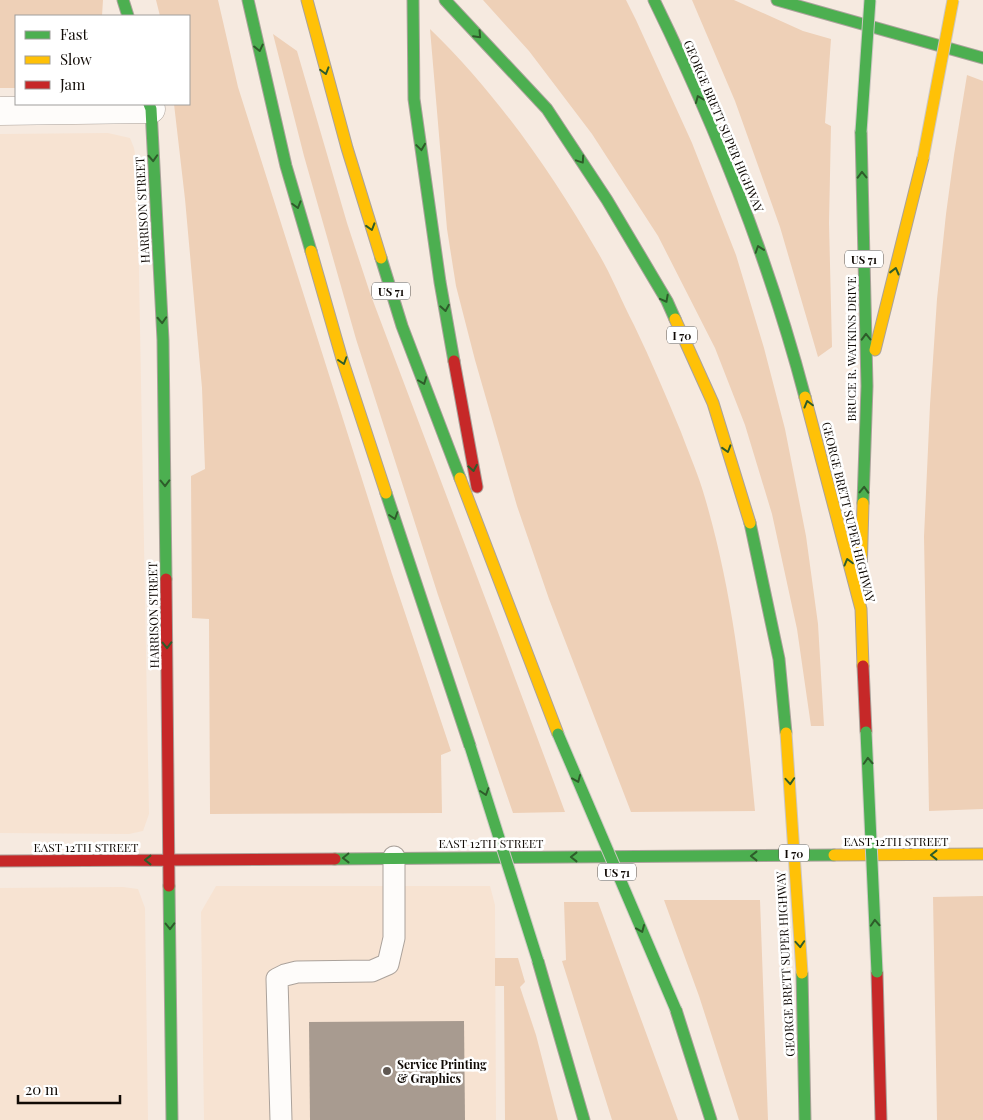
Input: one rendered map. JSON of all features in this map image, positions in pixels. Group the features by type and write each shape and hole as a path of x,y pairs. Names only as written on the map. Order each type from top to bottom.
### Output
{"main road":[{"path":"123,0 128,15"},
{"path":"248,0 286,166 339,349 470,746 538,961 584,1120"},
{"name":"US 71","path":"307,0 347,148 402,326 558,734 676,1010 711,1120"},
{"path":"413,0 414,99 440,282 489,552"},
{"name":"GEORGE BRETT SUPER HIGHWAY","path":"445,0 547,109 607,200 667,301 712,403 749,520 778,659 786,733 802,973 805,1120"},
{"name":"GEORGE BRETT SUPER HIGHWAY","path":"654,0 676,45 742,199 792,346 861,609 877,972 881,1120"},
{"path":"777,0 983,58"},
{"name":"BRUCE R. WATKINS DRIVE","path":"861,609 867,386 862,132 870,0"},
{"path":"867,386 923,158 954,0"},
{"name":"HARRISON STREET","path":"150,107 163,340 172,1120"},
{"name":"EAST 12TH STREET","path":"0,861 983,854"}],"street":[{"path":"0,111 150,107"}],"lane":[{"path":"281,1120 276,979 297,972 372,971 388,964 394,938 394,857"}],"shaded area":[{"path":"0,0 103,0 102,15 15,15 15,88 0,88"},
{"path":"156,0 218,0 238,87 392,574 451,751 441,755 442,813 210,814 209,619 192,618 191,476 205,469 202,388 185,199 174,105 190,105 190,15 160,15"},
{"path":"483,0 626,0 636,20 692,143 736,255 764,348 785,429 806,536 818,624 824,726 811,726 797,629 772,514 745,425 715,348 658,236 592,134 529,51"},
{"path":"692,0 734,0 803,31 831,39 825,123 831,126 829,223 832,347 818,357 780,227 735,101"},
{"path":"430,29 500,106 561,192 611,278 646,351 681,432 703,490 724,575 738,653 755,811 631,812 549,599 517,506 456,286 447,229"},
{"path":"273,34 297,51 347,223 370,293 565,812 513,813 438,595 356,339 304,156"},
{"path":"967,75 983,81 983,809 929,811 924,537 930,405 937,299 946,214"},
{"path":"108,133 130,138 137,166 149,814 143,831 129,834 0,833 0,134"},
{"path":"216,886 490,886 495,905 496,1120 204,1120 201,912"},
{"path":"123,887 138,889 145,908 148,1120 0,1120 0,888"},
{"path":"983,896 983,1120 937,1120 933,897"},
{"path":"664,900 760,900 768,1120 739,1120 699,996"},
{"path":"564,902 598,902 678,1120 612,1120 562,961 566,960"},
{"path":"495,958 518,958 525,982 520,987 536,1035 558,1120 505,1120 504,986 495,986"}],"building":[{"name":"Service Printing & Graphics","path":"464,1021 465,1120 310,1120 309,1022"}],"traffic: fast":[{"path":"123,0 128,15"},
{"path":"248,0 286,166 311,251"},
{"path":"413,0 414,99 440,282 454,361"},
{"path":"445,0 547,109 607,200 667,301 675,319"},
{"path":"654,0 720,145 775,295 805,397"},
{"path":"777,0 983,58"},
{"path":"861,132 870,0"},
{"path":"149,105 151,109"},
{"path":"151,109 163,340 166,579"},
{"path":"861,132 867,386 863,503"},
{"path":"381,258 402,326 460,478"},
{"path":"386,493 470,746"},
{"path":"750,523 779,659 786,733"},
{"path":"866,732 877,972"},
{"path":"558,734 676,1010"},
{"path":"470,746 538,961"},
{"path":"335,859 834,855"},
{"path":"169,886 172,1120"},
{"path":"538,961 584,1120"},
{"path":"802,973 805,1120"},
{"path":"676,1010 711,1120"}],"traffic: slow":[{"path":"307,0 347,148 381,258"},
{"path":"923,158 953,0"},
{"path":"875,350 923,158"},
{"path":"311,251 342,359 386,493"},
{"path":"675,319 713,403 750,523"},
{"path":"805,397 861,609 863,666"},
{"path":"460,478 558,734"},
{"path":"861,577 863,503"},
{"path":"786,733 802,973"},
{"path":"834,855 983,854"}],"traffic: jam":[{"path":"454,361 477,487"},
{"path":"166,579 169,886"},
{"path":"863,666 866,732"},
{"path":"0,861 335,859"},
{"path":"877,972 881,1120"}],"place":[{"name":"Service Printing & Graphics","path":"387,1071"}]}
